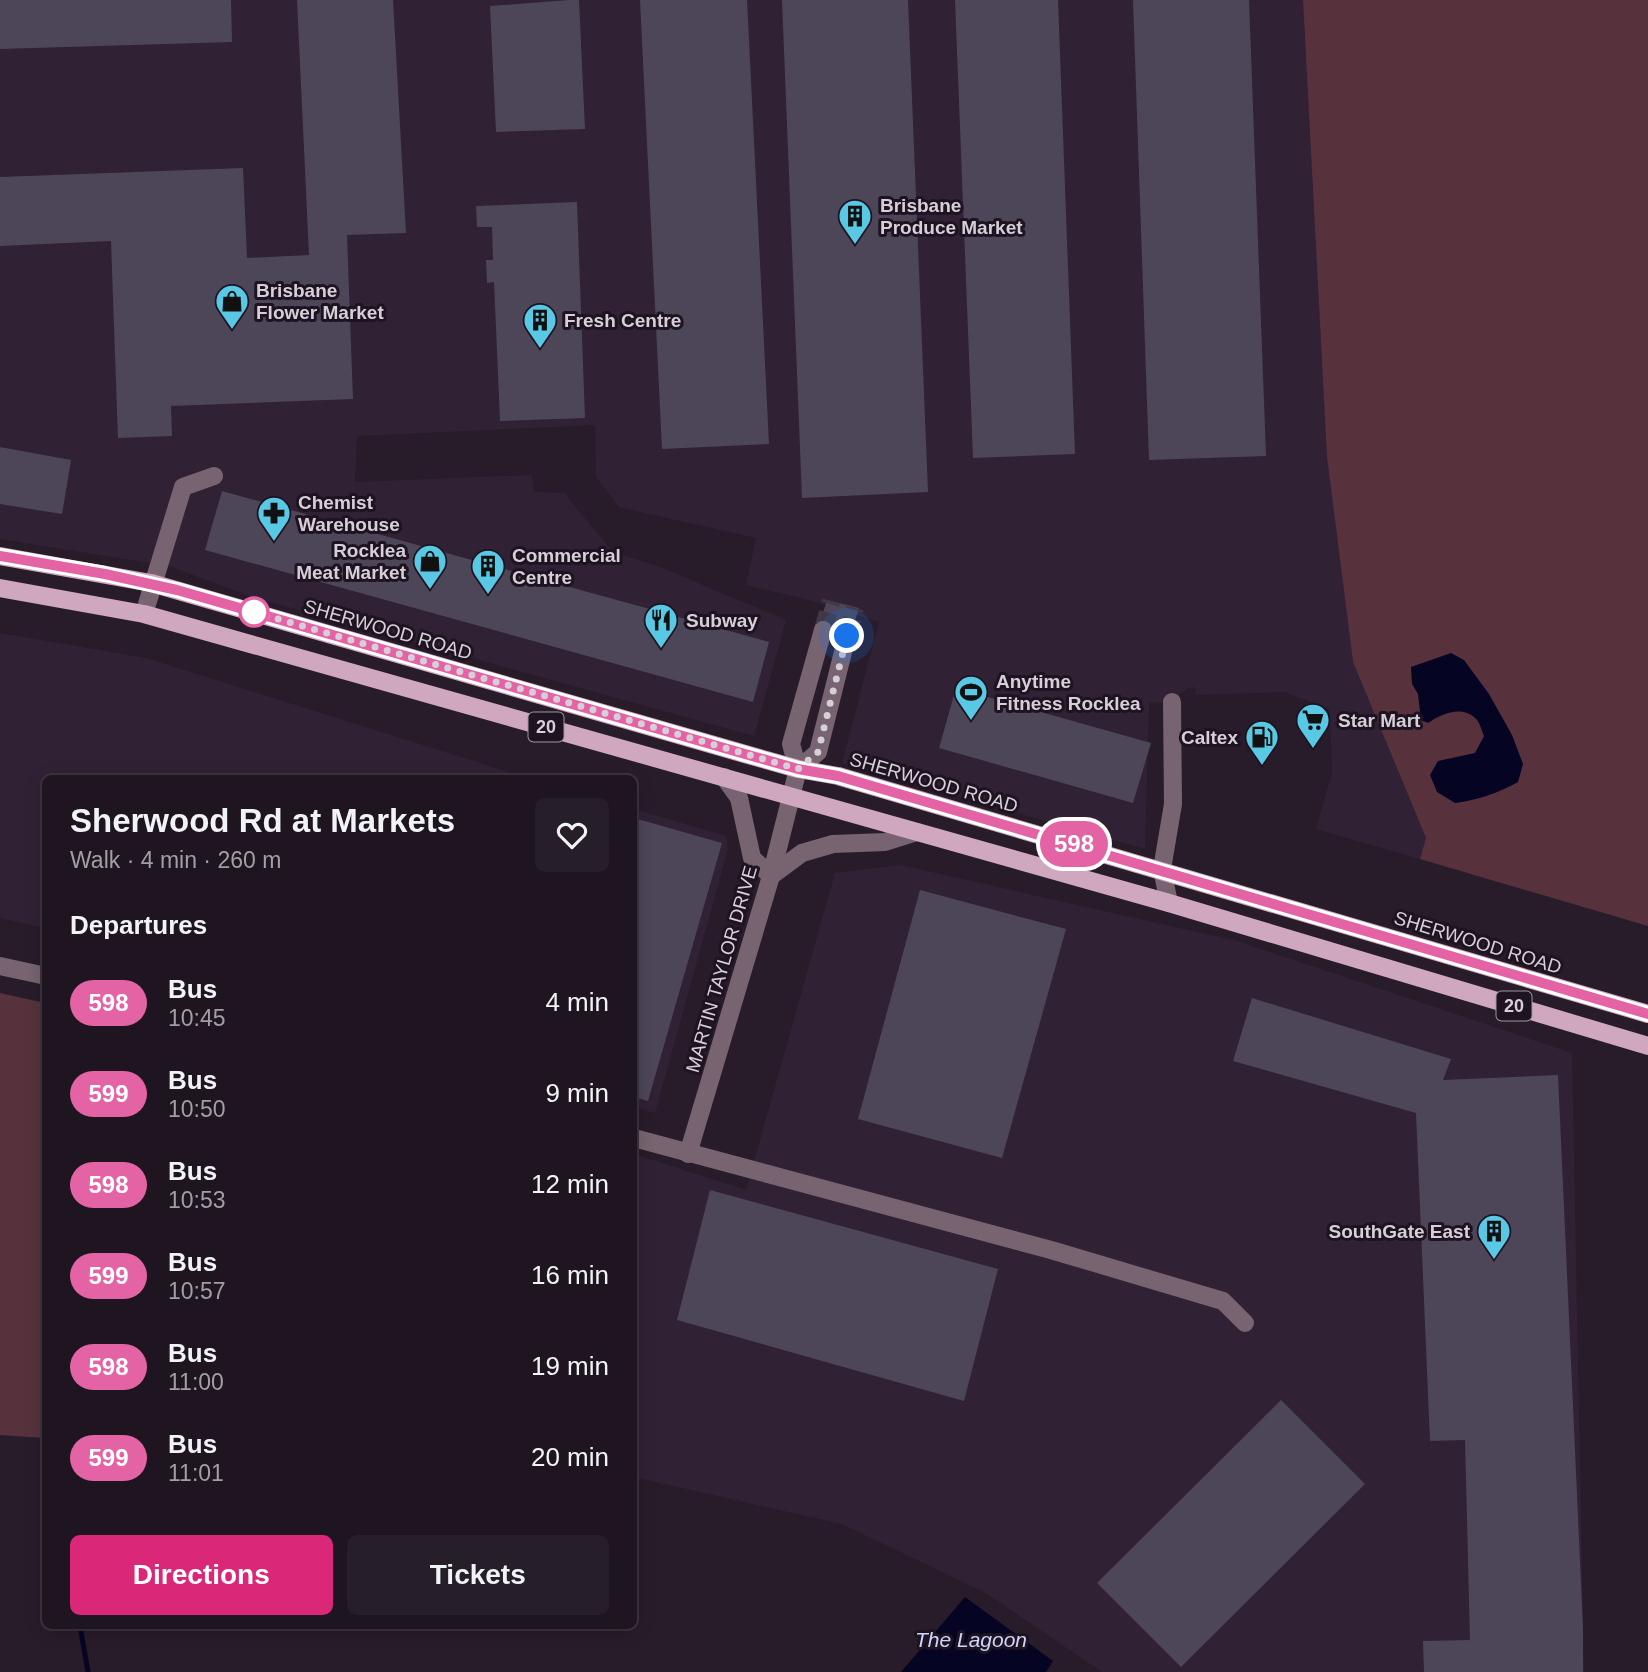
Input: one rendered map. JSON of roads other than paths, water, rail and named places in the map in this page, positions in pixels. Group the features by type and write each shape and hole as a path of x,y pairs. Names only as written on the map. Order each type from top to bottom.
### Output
{"main road":[{"name":"SHERWOOD ROAD","path":"0,556 151,583 798,769 838,776 1162,869 1648,1014"},
{"name":"20","path":"0,588 144,614 1169,903 1648,1046"}],"street":[{"path":"144,614 151,583 183,487 214,476"},
{"path":"823,630 791,744 798,769 818,752 847,636"},
{"path":"1169,903 1162,869 1173,804 1172,702"},
{"name":"MARTIN TAYLOR DRIVE","path":"688,1154 771,876 798,769"},
{"path":"724,777 739,797 752,858 771,876 802,853 833,844 885,842 917,832"},
{"path":"0,966 42,975"},
{"path":"637,1139 1051,1250 1223,1301 1245,1323"}],"water":[{"path":"1451,653 1464,660 1489,694 1512,735 1523,764 1518,782 1488,796 1455,803 1437,792 1430,775 1438,761 1475,753 1484,736 1477,720 1465,712 1452,712 1428,723 1421,720 1418,694 1412,684 1411,667"},
{"name":"The Lagoon","path":"965,1597 1053,1661 1046,1672 901,1672"}],"waterway":[{"path":"81,1629 88,1672"}],"tunnel":[{"path":"823,630 831,601"},
{"path":"847,636 855,608"}],"place":[{"name":"Brisbane Produce Market","path":"855,246"},
{"name":"Brisbane Flower Market","path":"232,331"},
{"name":"Fresh Centre","path":"540,350"},
{"name":"Chemist Warehouse","path":"274,543"},
{"name":"Rocklea Meat Market","path":"430,591"},
{"name":"Commercial Centre","path":"488,596"},
{"name":"Subway","path":"661,650"},
{"name":"Anytime Fitness Rocklea","path":"971,722"},
{"name":"Star Mart","path":"1313,750"},
{"name":"Caltex","path":"1262,767"},
{"name":"SouthGate East","path":"1494,1261"}]}
